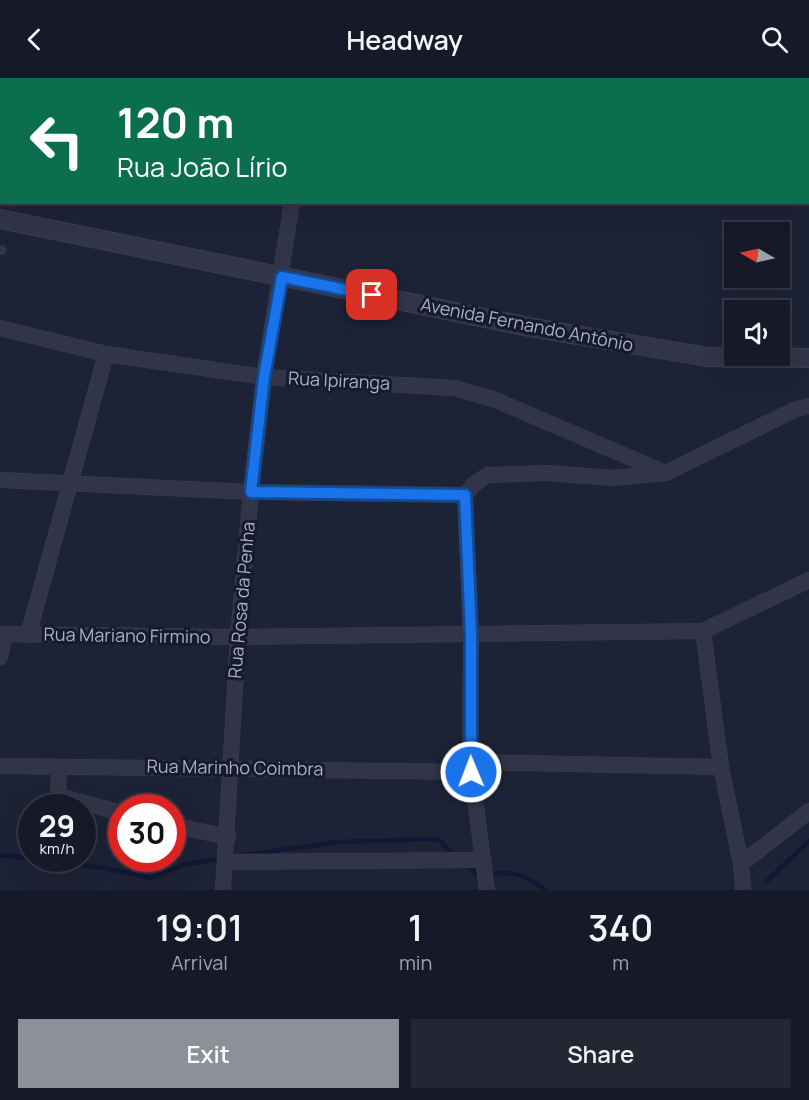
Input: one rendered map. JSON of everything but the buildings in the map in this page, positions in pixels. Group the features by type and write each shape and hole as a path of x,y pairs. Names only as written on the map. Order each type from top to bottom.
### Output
{"street":[{"name":"Rua Rosa da Penha","path":"223,890 228,837 238,637 251,492 264,377 282,277 292,204"},
{"name":"Avenida Fernando Antônio","path":"0,219 20,220 282,277 530,327 708,357 809,358"},
{"name":"Rua Ipiranga","path":"0,328 106,354 264,377 454,388 471,392 666,472"},
{"path":"28,635 106,354"},
{"path":"487,890 470,767 471,634 465,495 474,484 488,475 548,473 612,478 666,472 794,410 809,406"},
{"path":"0,480 251,492 465,495"},
{"path":"743,890 741,864 721,767 703,631 809,580"},
{"name":"Rua Mariano Firmino","path":"2,634 238,637 703,631"},
{"path":"0,657 2,634"},
{"name":"Rua Marinho Coimbra","path":"0,766 721,767"},
{"path":"59,767 56,792 58,796 108,809"},
{"path":"741,864 809,811"},
{"path":"186,828 228,837"},
{"path":"226,862 482,860"}],"shaded area":[{"path":"0,204 15,204 13,208"}],"waterway":[{"path":"245,855 338,842 433,839 439,840 456,857"},
{"path":"767,881 809,841"},
{"path":"0,855 105,868 151,878 186,864 221,859"},
{"path":"465,864 477,874 514,874 546,890"}],"route":[{"path":"372,295 282,277 264,377 251,492 465,495 471,634 471,772"}]}
